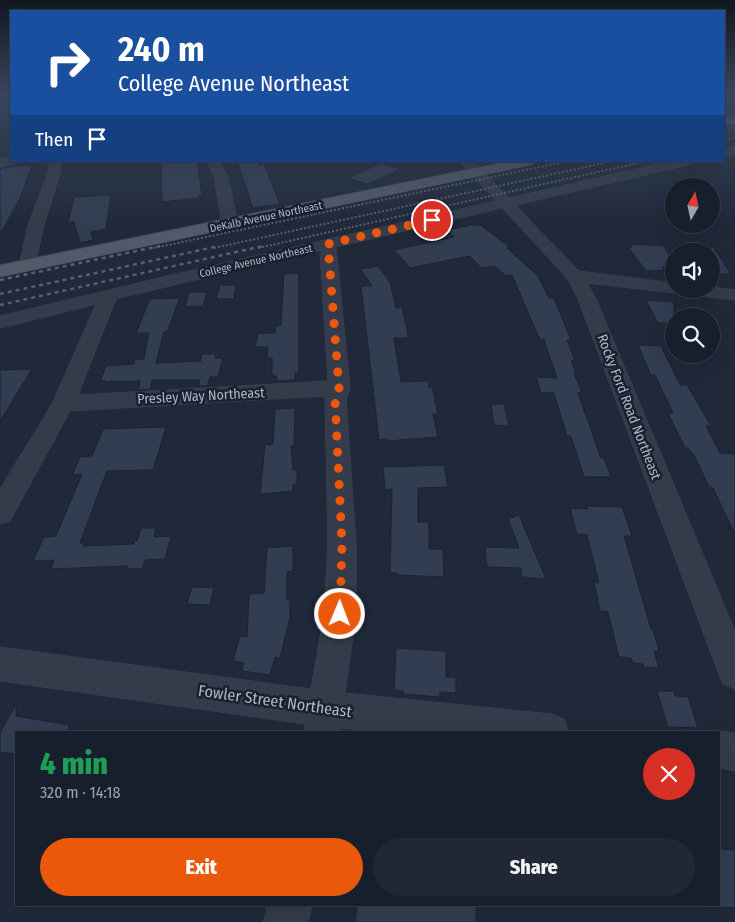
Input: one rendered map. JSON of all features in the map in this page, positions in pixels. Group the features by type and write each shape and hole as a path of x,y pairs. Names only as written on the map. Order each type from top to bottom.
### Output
{"main road":[{"name":"DeKalb Avenue Northeast","path":"0,271 526,162"}],"street":[{"path":"27,266 36,225 54,170 53,162"},
{"path":"214,162 221,176 230,224"},
{"name":"Rocky Ford Road Northeast","path":"467,162 574,276 587,299 735,672"},
{"name":"College Avenue Northeast","path":"0,322 504,202 684,162"},
{"path":"324,721 340,614 342,544 335,399 339,388 328,244"},
{"path":"574,276 665,287"},
{"path":"720,293 735,295"},
{"path":"0,513 64,404 109,295"},
{"name":"Presley Way Northeast","path":"64,404 339,388"},
{"name":"Fowler Street Northeast","path":"0,664 324,721 530,731"},
{"path":"720,750 735,752"},
{"path":"286,922 290,906"}],"building":[{"path":"197,162 202,195 199,198 162,202 161,163"},
{"path":"237,162 258,162 259,165 264,164 280,204 253,208"},
{"path":"381,163 401,169 368,184 348,178"},
{"path":"18,165 32,165 21,196 0,235 0,169"},
{"path":"111,195 106,229 91,232 93,240 80,243 74,222 68,223 74,197"},
{"path":"480,225 510,247 507,248 538,276 549,298 554,298 571,340 567,340 575,361 571,361 582,393 578,393 601,458 604,458 611,477 584,477 571,436 567,436 554,393 541,393 536,377 557,378 544,340 540,340 512,275 506,276 495,266 481,268 470,256 410,268 394,250 454,237 446,230"},
{"path":"629,244 664,246 665,267 662,267 664,270 646,271 628,247 632,247"},
{"path":"720,257 731,274 720,274"},
{"path":"378,266 390,282 396,308 402,307 407,329 408,338 394,338 401,382 428,381 429,387 432,387 438,414 433,414 438,437 379,440 361,286 372,286 360,269"},
{"path":"299,273 299,372 295,373 295,380 277,381 277,376 272,376 272,358 267,358 268,347 255,347 258,333 275,333 276,326 281,325 284,274"},
{"path":"220,285 236,285 234,299 216,299"},
{"path":"189,292 207,292 203,306 185,307"},
{"path":"180,298 167,332 164,332 156,363 201,361 201,354 216,354 215,358 223,358 218,377 210,377 207,386 199,386 199,380 152,380 150,389 138,390 140,381 100,381 106,366 134,364 135,359 144,359 149,333 136,333 150,299"},
{"path":"646,300 674,302 674,308 665,308 665,323 658,323"},
{"path":"638,345 661,346 665,354 665,363 669,363 680,385 687,385 711,426 706,426 720,453 735,454 735,534 713,488 709,487 694,455 688,448 685,448 668,413 673,413 655,375 651,375"},
{"path":"32,369 0,421 0,370"},
{"path":"491,404 504,404 509,426 494,425"},
{"path":"295,408 294,446 291,446 293,470 297,470 297,484 293,484 293,491 260,494 265,445 273,444 275,409"},
{"path":"166,427 153,470 107,471 80,543 84,542 83,546 134,544 134,541 137,541 141,528 156,528 154,537 171,536 165,559 145,560 142,569 127,569 128,566 51,569 54,560 33,561 44,537 56,536 82,474 72,475 80,457 92,456 103,429"},
{"path":"444,465 448,487 418,488 418,522 429,522 429,549 443,549 444,577 390,573 392,489 385,490 383,467"},
{"path":"587,506 622,507 632,536 624,536 659,651 654,651 659,668 644,667 643,664 633,663 631,658 619,657 608,612 600,611 594,582 599,583 587,535 577,534 570,508 588,509"},
{"path":"519,515 546,579 522,577 521,568 487,567 485,547 519,548 508,519"},
{"path":"293,546 293,571 287,572 287,600 290,600 290,618 280,658 275,657 270,675 242,671 244,663 233,661 240,636 247,637 249,594 264,593 267,548"},
{"path":"192,587 214,588 210,605 187,604"},
{"path":"396,648 446,651 446,677 456,677 456,693 440,692 440,697 403,694 403,691 394,690"},
{"path":"657,691 674,691 675,696 688,697 698,728 668,727"},
{"path":"16,704 16,716 69,725 68,731 15,731 15,754 0,752 0,733"},
{"path":"720,849 735,850 735,908 719,907"},
{"path":"357,906 476,906 476,922 355,922"}],"railway":[{"path":"725,140 731,138"},
{"path":"154,248 563,162"},
{"path":"258,248 643,162"},
{"path":"214,248 604,163"},
{"path":"0,280 160,246"},
{"path":"0,294 219,246"},
{"path":"0,305 263,246"}],"route":[{"path":"340,614 342,544 335,399 339,388 328,244 432,220"}]}
